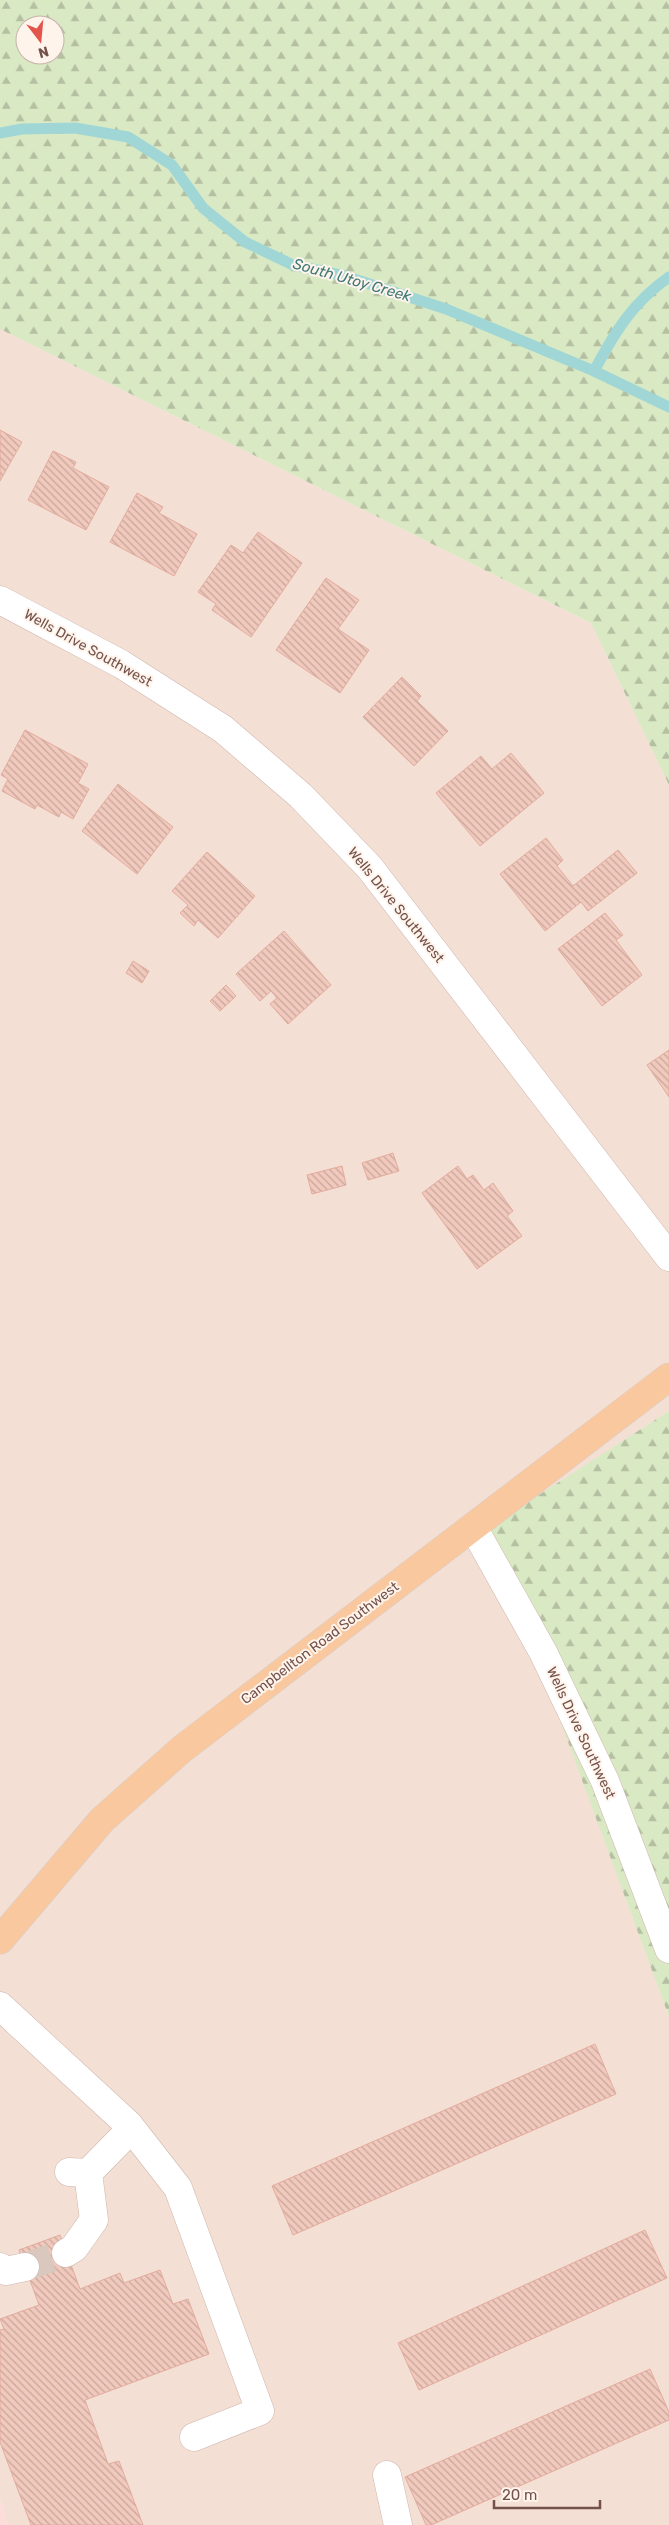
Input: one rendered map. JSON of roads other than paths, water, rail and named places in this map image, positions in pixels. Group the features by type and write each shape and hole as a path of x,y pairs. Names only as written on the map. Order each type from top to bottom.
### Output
{"main road":[{"name":"Campbellton Road Southwest","path":"0,1940 102,1820 182,1749 669,1377"}],"street":[{"name":"Wells Drive Southwest","path":"0,600 120,664 223,729 301,796 370,868 669,1257"},
{"name":"Wells Drive Southwest","path":"472,1527 543,1652 605,1781 669,1949"},
{"path":"0,2006 131,2129 178,2188 260,2411 194,2437"},
{"path":"66,2253 74,2248 94,2220 78,2172 131,2129"},
{"path":"387,2476 398,2525"}],"waterway":[{"name":"South Utoy Creek","path":"0,133 22,129 75,128 128,137 172,165 203,208 245,242 293,265 345,276 446,309 594,371 669,407"},
{"path":"594,371 626,319 645,297 669,277"}],"tunnel":[{"path":"25,2267 66,2253"}]}
